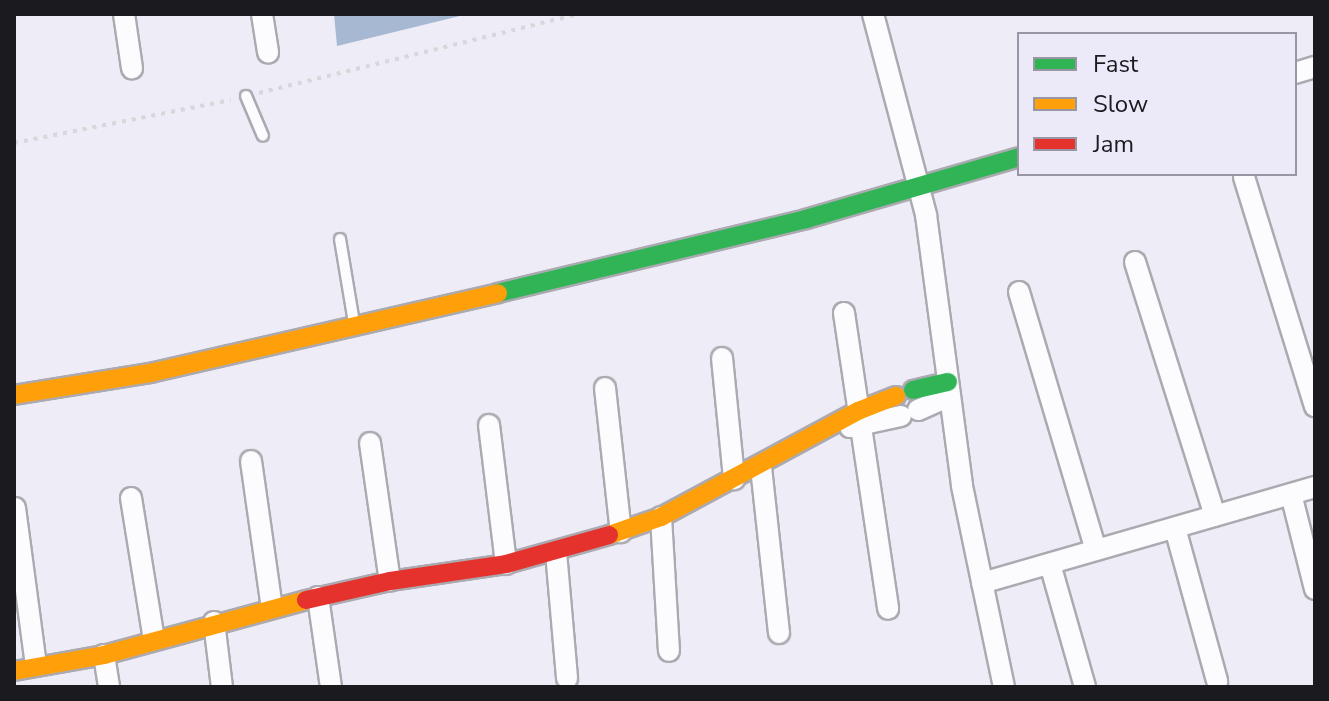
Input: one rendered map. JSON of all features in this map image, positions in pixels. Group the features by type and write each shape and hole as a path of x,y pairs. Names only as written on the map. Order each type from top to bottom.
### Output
{"street":[{"path":"124,14 132,68"},
{"path":"262,14 268,53"},
{"path":"873,14 920,184 949,389 982,583 1004,687"},
{"path":"14,395 150,373 806,219 1017,158"},
{"path":"1244,177 1315,406"},
{"path":"1135,262 1215,516"},
{"path":"1019,292 1096,550"},
{"path":"844,313 888,609"},
{"path":"722,358 734,479"},
{"path":"605,388 621,532"},
{"path":"14,671 104,655 214,622 390,581 506,564 556,552 661,517 833,429 949,389"},
{"path":"489,425 506,564"},
{"path":"370,443 390,581"},
{"path":"251,461 272,608"},
{"path":"761,467 779,633"},
{"path":"982,583 1315,487"},
{"path":"1291,494 1315,589"},
{"path":"131,498 154,640"},
{"path":"15,508 36,666"},
{"path":"661,517 669,651"},
{"path":"1175,528 1217,681"},
{"path":"556,552 567,679"},
{"path":"1050,564 1085,687"},
{"path":"318,597 331,687"},
{"path":"214,622 222,687"},
{"path":"104,655 109,687"}],"lane":[{"path":"246,96 263,136"},
{"path":"340,239 354,325"}],"path":[{"path":"14,143 246,96 578,14"}],"water":[{"path":"334,14 468,14 337,46"}],"traffic: fast":[{"path":"498,293 806,219 1017,158"},
{"path":"913,390 948,382"}],"traffic: slow":[{"path":"14,395 150,373 498,293"},
{"path":"609,535 661,517 858,411 896,396"},
{"path":"14,671 104,655 306,600"}],"traffic: jam":[{"path":"306,600 390,581 506,564 609,535"}]}
